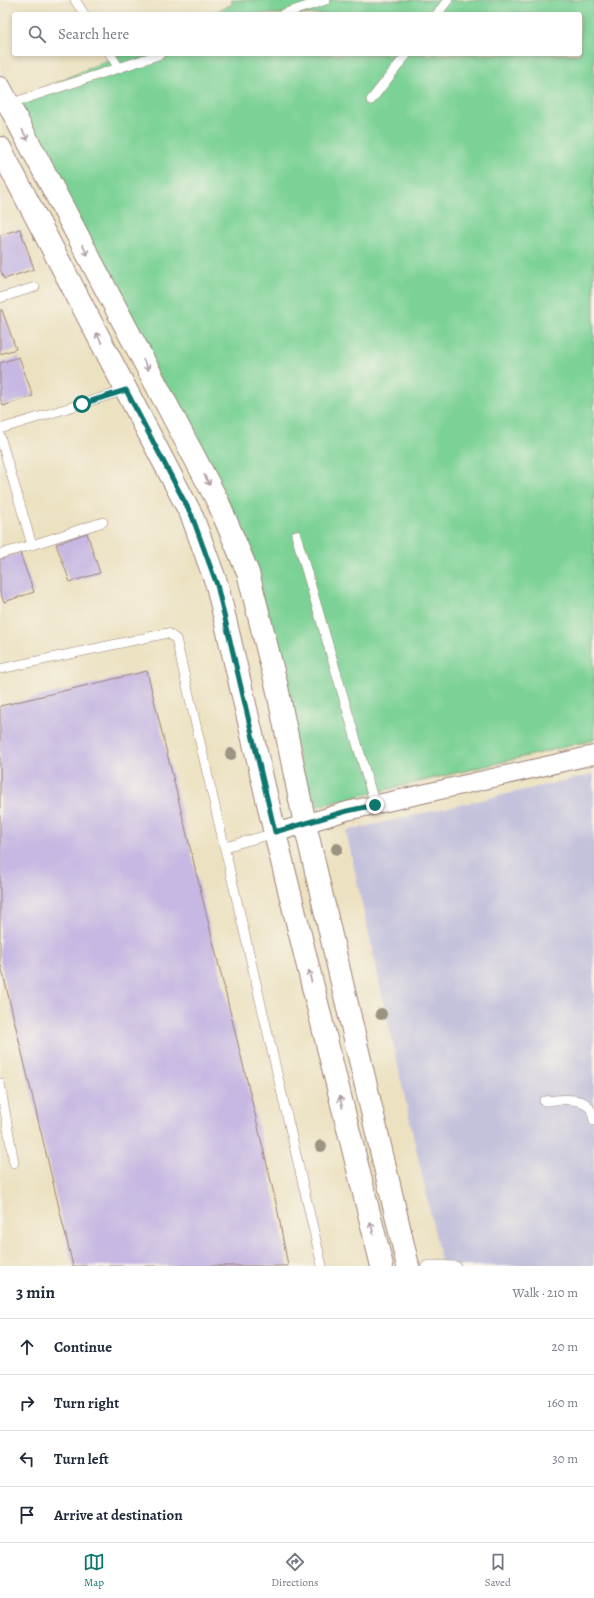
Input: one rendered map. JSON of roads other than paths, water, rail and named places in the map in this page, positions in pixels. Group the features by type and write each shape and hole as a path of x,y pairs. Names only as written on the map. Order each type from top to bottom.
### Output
{"street":[{"path":"4,96 218,502 248,573 277,687 305,824 408,1266"},
{"path":"0,148 192,516 217,585 275,832 382,1266"},
{"path":"275,832 347,811 594,754"}],"lane":[{"path":"75,0 83,12"},
{"path":"289,12 326,0"},
{"path":"439,12 448,0"},
{"path":"111,56 119,68"},
{"path":"4,96 119,68 155,56"},
{"path":"371,100 404,56"},
{"path":"0,298 35,287"},
{"path":"0,429 126,390"},
{"path":"0,436 32,544"},
{"path":"0,554 103,522"},
{"path":"296,535 375,805"},
{"path":"0,669 168,633 176,639 322,1266"},
{"path":"225,848 275,832"},
{"path":"0,1083 14,1164"},
{"path":"544,1101 572,1100 586,1104 592,1112 594,1121"},
{"path":"426,1266 456,1266"}]}
